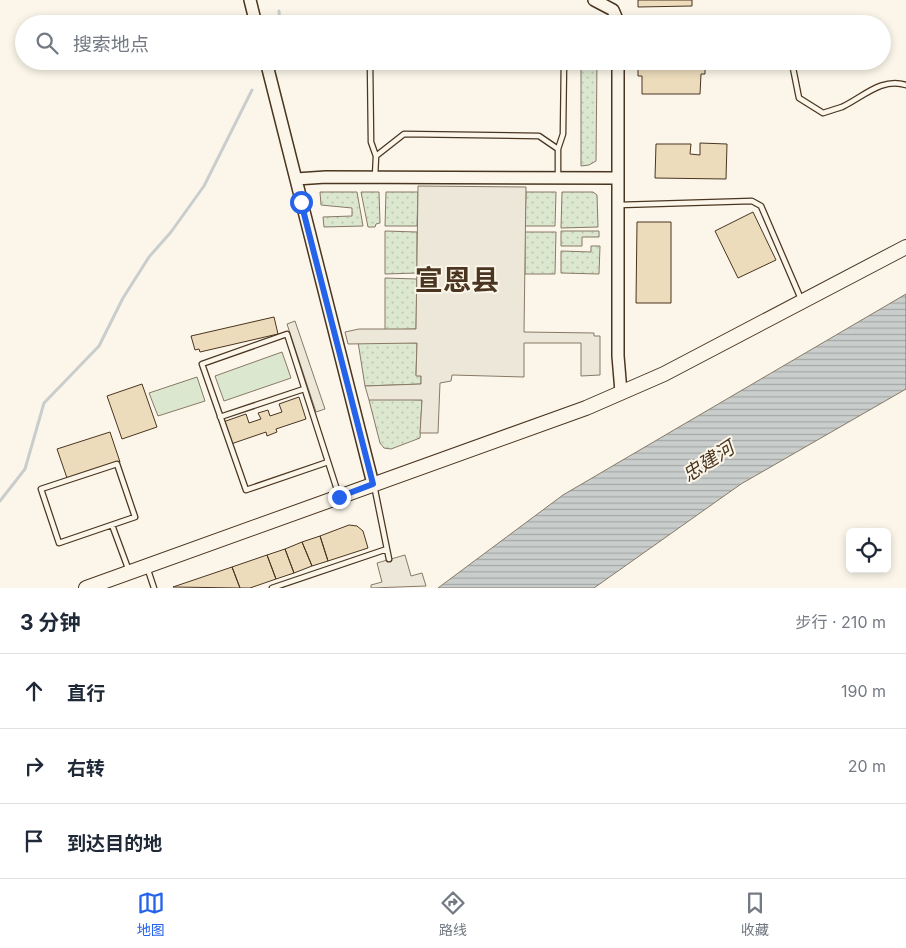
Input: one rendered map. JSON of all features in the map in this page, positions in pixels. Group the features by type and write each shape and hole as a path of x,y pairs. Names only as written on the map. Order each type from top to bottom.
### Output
{"main road":[{"path":"86,588 577,411 664,374 906,247"}],"street":[{"path":"250,0 254,15"},
{"path":"594,0 613,5"},
{"path":"268,70 373,484"},
{"path":"618,70 618,356 621,392"},
{"path":"296,179 375,177 617,178"}],"lane":[{"path":"370,70 371,142 376,156 375,177"},
{"path":"558,178 558,149 562,134 564,70"},
{"path":"793,70 799,98 823,113 841,107 883,84 899,82 906,85"},
{"path":"376,156 404,134 539,136 558,149"},
{"path":"617,205 752,201 761,206 802,302"},
{"path":"328,462 246,490 202,364 287,334 304,389 328,462 339,497"},
{"path":"220,417 304,389"},
{"path":"117,464 135,517 112,525 59,542 41,489 117,464"},
{"path":"373,484 389,559"},
{"path":"112,525 130,572"},
{"path":"272,588 387,549"},
{"path":"147,566 154,588"}],"green space":[{"path":"581,70 597,70 596,161 589,165 581,166"},
{"path":"320,192 357,192 363,226 324,227 323,217 352,216 352,208 321,205"},
{"path":"361,192 379,192 380,223 376,224 375,227 368,227"},
{"path":"386,192 418,192 417,226 385,226"},
{"path":"526,192 556,192 555,226 525,226"},
{"path":"562,192 593,192 597,195 598,227 561,228"},
{"path":"385,231 417,232 417,273 385,274"},
{"path":"561,231 599,231 599,237 582,237 582,246 561,246"},
{"path":"525,232 556,232 555,274 525,274"},
{"path":"591,246 600,246 599,274 561,273 561,251 591,252"},
{"path":"385,278 417,279 416,329 385,330"},
{"path":"358,342 417,343 416,375 421,376 421,384 365,386"},
{"path":"282,352 291,378 224,401 215,376"},
{"path":"197,377 205,401 158,416 149,393"},
{"path":"378,398 422,400 420,438 391,449 384,448 380,443 369,400"}],"shaded area":[{"path":"418,186 526,187 524,332 594,333 594,336 600,336 600,375 581,376 581,343 524,343 524,377 452,375 451,381 440,383 438,433 420,433 422,400 369,400 365,386 421,384 421,376 416,376 417,343 348,344 345,332 359,329 416,329"},
{"path":"295,321 325,409 316,412 287,324"},
{"path":"405,555 411,576 422,573 426,586 371,588 371,585 382,582 377,563"}],"water":[{"name":"忠建河","path":"906,294 906,389 741,484 594,588 438,588 563,495"}],"building":[{"path":"638,0 692,0 692,6 638,7"},
{"path":"638,70 705,70 705,74 701,74 700,94 642,94 642,76 638,76"},
{"path":"700,143 727,144 726,179 655,178 656,144 691,144 690,154 700,155"},
{"path":"753,212 776,260 738,278 715,231"},
{"path":"637,222 671,222 671,303 636,303"},
{"path":"274,317 278,334 200,352 199,349 195,350 191,336"},
{"path":"142,384 157,427 122,439 107,396"},
{"path":"299,397 306,419 276,429 277,432 267,436 266,432 231,444 223,422 246,414 249,423 261,419 258,413 268,410 270,416 282,412 279,404"},
{"path":"110,432 120,462 67,478 57,449"},
{"path":"349,525 357,526 363,531 368,548 328,561 320,536"},
{"path":"320,536 328,561 312,566 302,542"},
{"path":"302,542 312,566 294,573 285,549"},
{"path":"285,549 294,573 276,579 267,555"},
{"path":"267,555 276,579 250,588 240,588 232,567"},
{"path":"232,567 240,588 173,587"}],"waterway":[{"path":"279,11 279,15"},
{"path":"0,501 25,469 44,403 99,346 123,298 149,257 171,232 204,186 252,90"}],"district":[{"name":"宣恩县","path":"457,280"}],"route":[{"path":"301,202 373,484 339,497"}]}
